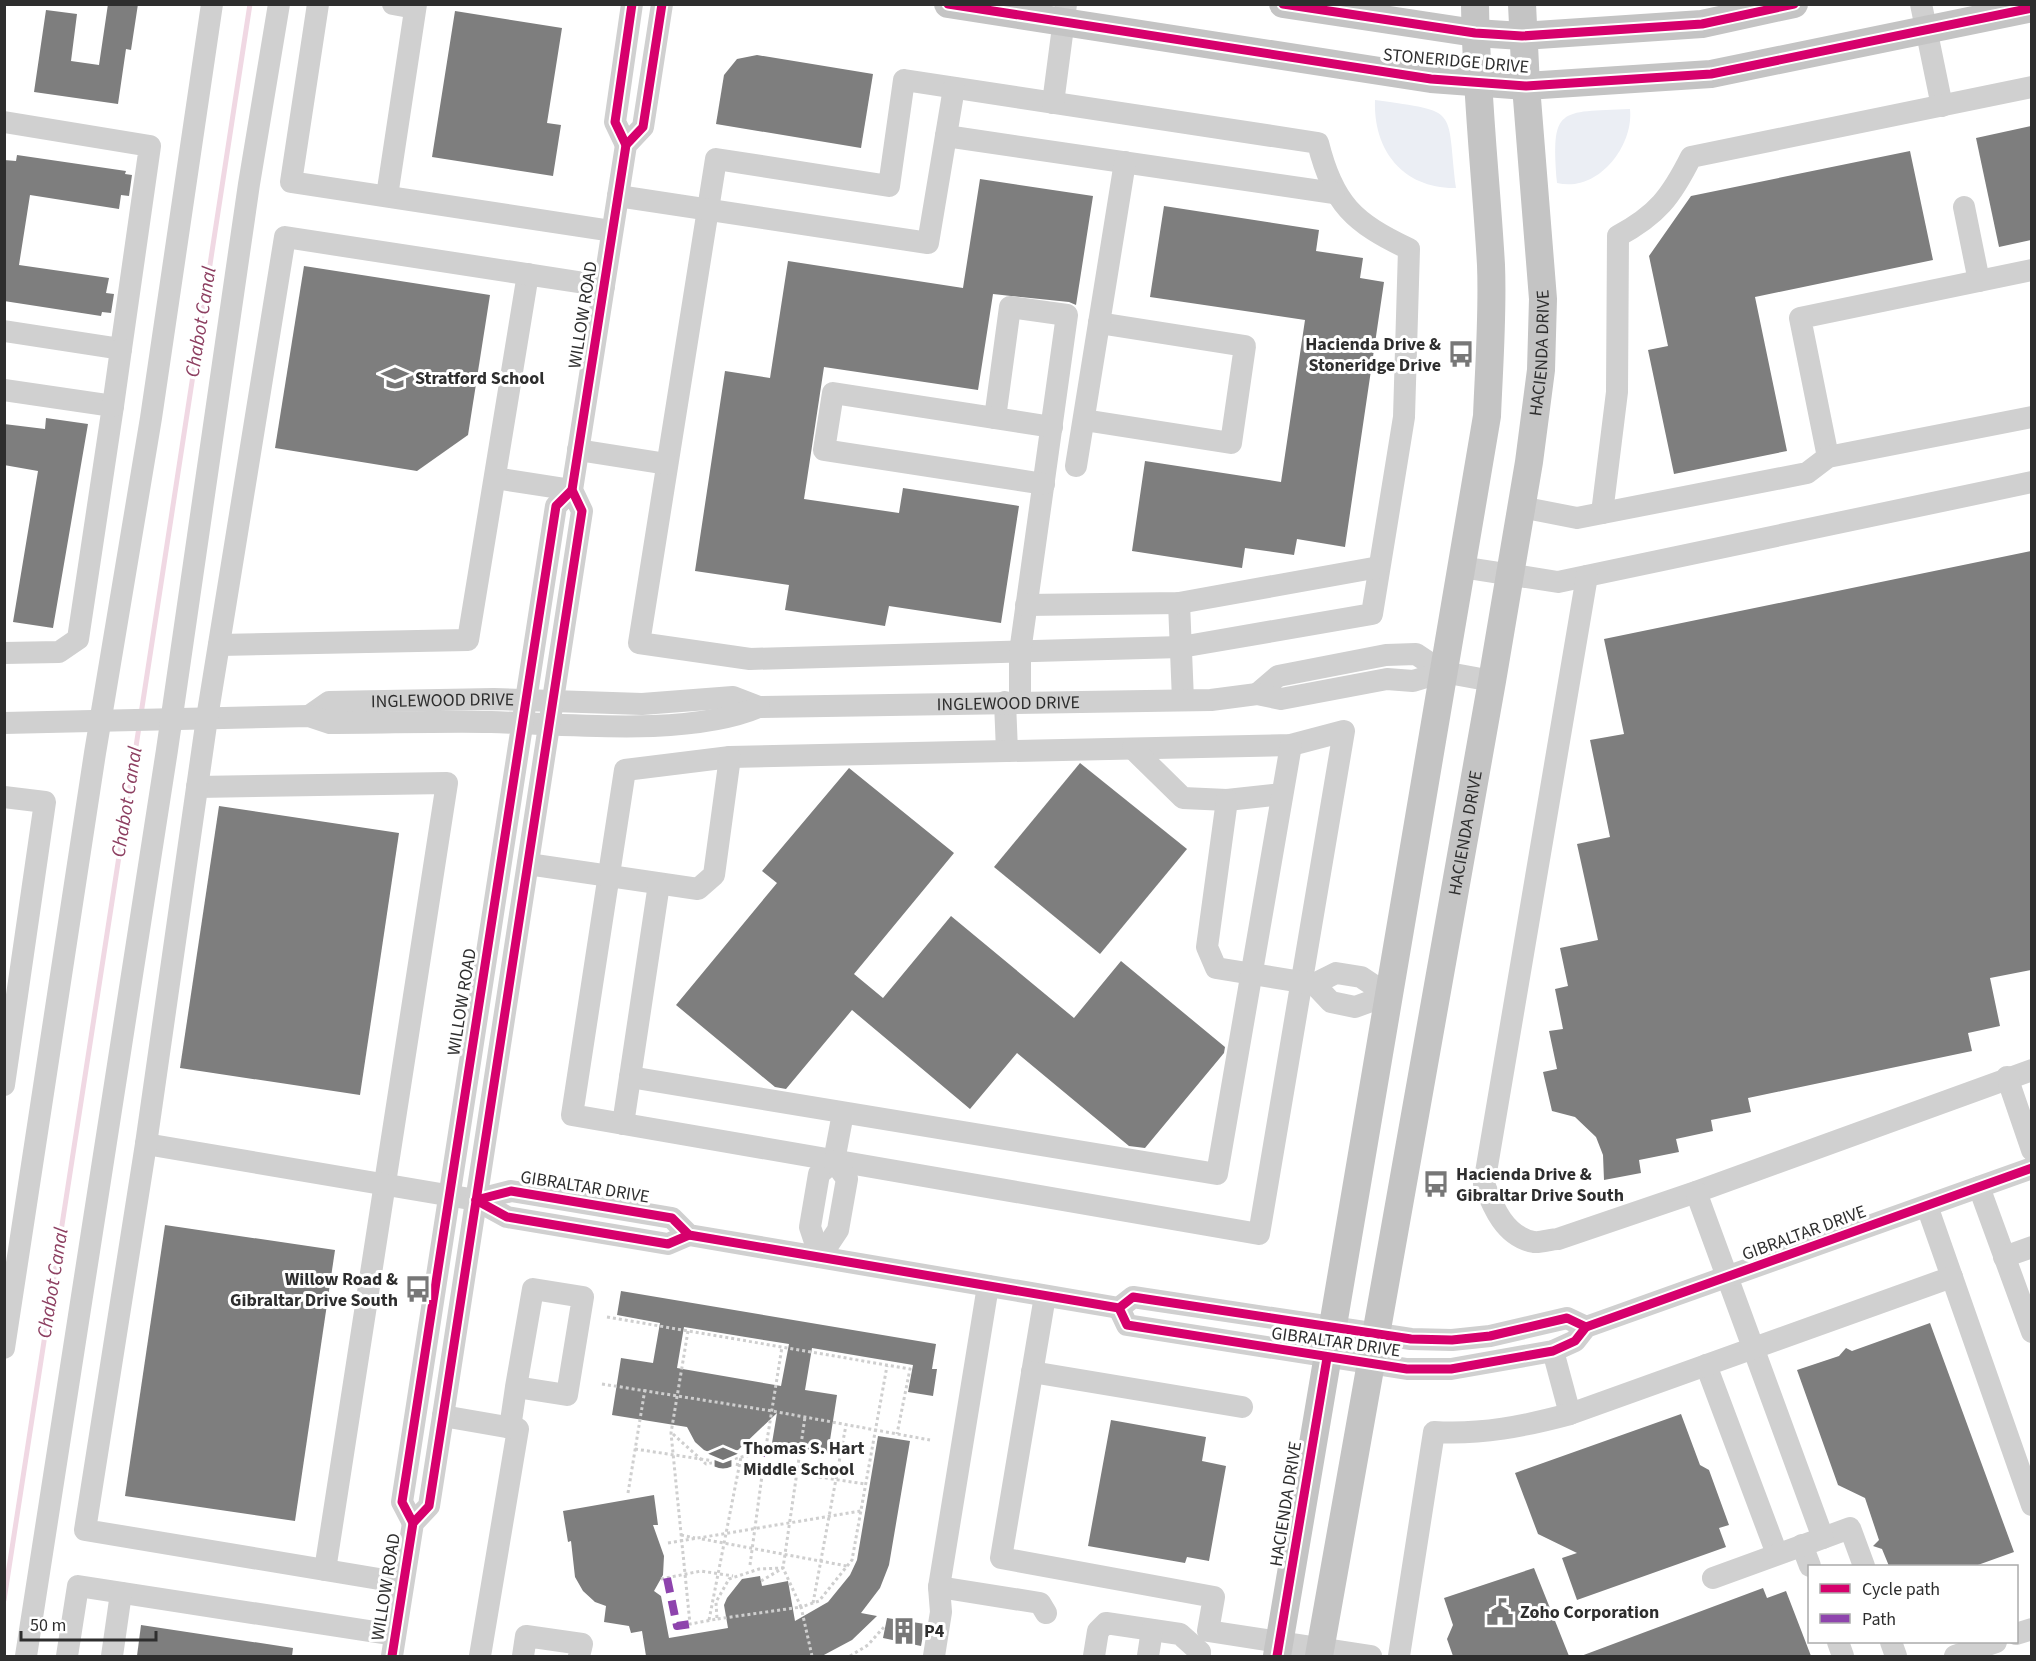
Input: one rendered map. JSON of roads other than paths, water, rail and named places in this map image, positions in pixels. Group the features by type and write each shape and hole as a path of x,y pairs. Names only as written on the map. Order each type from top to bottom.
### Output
{"main road":[{"name":"STONERIDGE DRIVE","path":"948,4 1065,13 1431,79 1526,86 1711,74 1924,17 2031,8"},
{"name":"STONERIDGE DRIVE","path":"1283,4 1475,33 1522,36 1702,24 1794,4"},
{"name":"HACIENDA DRIVE","path":"1279,1649 1487,416 1491,266 1477,83 1475,4"},
{"name":"HACIENDA DRIVE","path":"1320,1652 1492,681 1521,507 1540,370 1543,299 1522,36 1522,4"}],"street":[{"path":"4,1348 151,418 212,4"},
{"path":"26,1656 249,184 279,4"},
{"path":"318,4 291,182 612,231"},
{"path":"387,196 416,6 393,4"},
{"name":"WILLOW ROAD","path":"626,145 615,122 632,4"},
{"name":"WILLOW ROAD","path":"394,1646 413,1523 429,1506 443,1416 582,511 572,490 626,145 643,127 662,4"},
{"path":"1053,103 1065,13"},
{"path":"1924,17 1942,106"},
{"path":"904,80 1053,103 1318,143 1335,193 1372,231 1410,249 1404,417 1372,614 1181,647 750,660 639,643 716,159 889,186 904,80"},
{"path":"1602,513 1617,392 1618,236 1651,216 1667,200 1691,157 2031,87"},
{"path":"618,196 928,243 954,88"},
{"path":"4,122 150,146 78,639 59,652 4,653"},
{"path":"946,136 1335,193"},
{"path":"1076,466 1125,162"},
{"path":"1964,207 1978,281"},
{"path":"403,1582 85,1530 147,1144 207,718 285,237 604,286"},
{"path":"1828,457 1800,318 2031,270"},
{"path":"219,645 468,640 528,274"},
{"path":"995,418 1010,307 1067,315 1007,751"},
{"path":"1084,420 1231,443 1245,346 1099,323"},
{"path":"4,331 121,349"},
{"path":"4,390 113,406"},
{"path":"1044,484 824,450 833,393 1052,427"},
{"path":"1521,507 1577,518 1807,473 1828,457 2031,417"},
{"path":"578,450 667,464"},
{"path":"495,478 572,490"},
{"path":"1461,567 1558,582 2031,482"},
{"name":"WILLOW ROAD","path":"413,1523 402,1502 524,701 556,506 572,490"},
{"path":"1026,605 1179,603 1379,567"},
{"path":"1587,576 1484,1184 1495,1211 1512,1232 1534,1242 1568,1235 1696,1192 2031,1070"},
{"path":"1179,603 1183,700"},
{"name":"INGLEWOOD DRIVE","path":"309,716 329,702 524,701 642,704 733,697 759,707 1183,700 1257,694 1278,676 1386,655 1416,654 1443,672 1492,681"},
{"name":"INGLEWOOD DRIVE","path":"5,725 309,716 330,723 642,725 705,721 739,716 759,707"},
{"path":"1344,731 1308,983 1259,1234 572,1115 625,770 730,757 1133,749 1291,746 1344,731"},
{"path":"630,1077 1217,1174 1291,746"},
{"path":"1133,749 1183,798 1227,800 1282,794"},
{"path":"528,864 698,889 714,875 730,757"},
{"path":"197,788 447,783 325,1570"},
{"path":"4,797 45,802 4,1085"},
{"path":"1227,800 1207,947 1216,968 1308,983 1336,974 1361,977 1388,995"},
{"path":"622,1124 659,884"},
{"path":"1308,983 1331,1002 1355,1007 1388,995"},
{"path":"2007,1077 2031,1150"},
{"path":"820,1257 810,1227 819,1174 834,1161 843,1113"},
{"name":"GIBRALTAR DRIVE","path":"147,1144 476,1200 507,1217 668,1244 689,1235 1119,1308 1133,1298 1376,1335 1452,1340 1501,1334 1567,1318 1586,1327"},
{"name":"GIBRALTAR DRIVE","path":"1119,1308 1127,1325 1370,1364 1407,1369 1451,1369 1553,1351 1575,1341 1586,1327 2031,1168"},
{"path":"1979,1187 2031,1332"},
{"path":"1696,1192 1823,1538"},
{"path":"1927,1206 2031,1505"},
{"path":"2004,1257 2031,1247"},
{"path":"1399,1656 1434,1432 1469,1434 1532,1424 1570,1414 1952,1277"},
{"path":"934,1656 941,1612 939,1587 988,1286"},
{"path":"510,1428 516,1387 532,1289 583,1297 567,1395 516,1387"},
{"path":"1045,1296 1001,1558 1214,1597 1208,1631 1279,1649 1371,1656"},
{"path":"1553,1351 1570,1414"},
{"path":"1706,1365 1777,1554"},
{"path":"1032,1372 1242,1407"},
{"path":"443,1416 518,1429 480,1656"},
{"path":"1713,1578 1777,1554 1806,1556 1823,1538 1850,1527 1864,1565"},
{"path":"67,1656 78,1586 394,1646"},
{"path":"939,1587 1040,1603 1046,1613"},
{"path":"112,1656 121,1593"},
{"path":"1094,1656 1098,1631 1106,1623 1180,1634 1200,1652 1200,1656"},
{"path":"1148,1656 1152,1630"},
{"path":"523,1656 526,1636 582,1644 579,1656"},
{"path":"1955,1656 1991,1643"}],"waterway":[{"name":"Chabot Canal","path":"141,714 250,4"},
{"name":"Chabot Canal","path":"4,1600 139,727"}],"place":[{"name":"Hacienda Drive & Stoneridge Drive","path":"1461,354"},
{"name":"Stratford School","path":"395,378"},
{"name":"Hacienda Drive & Gibraltar Drive South","path":"1436,1184"},
{"name":"Willow Road & Gibraltar Drive South","path":"418,1289"},
{"name":"Thomas S. Hart Middle School","path":"723,1458"},
{"name":"Zoho Corporation","path":"1500,1612"},
{"name":"P4","path":"904,1631"}]}
